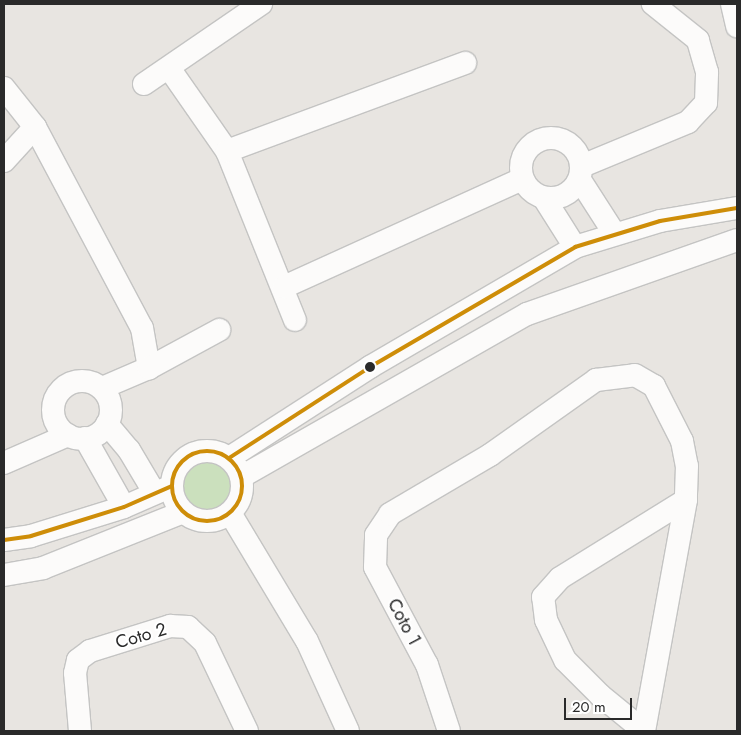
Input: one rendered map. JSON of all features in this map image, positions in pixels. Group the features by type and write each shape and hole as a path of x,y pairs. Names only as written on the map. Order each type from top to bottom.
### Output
{"street":[{"path":"144,84 261,4"},
{"path":"544,198 563,194 581,173 688,122 706,103 707,72 698,40 653,4"},
{"path":"732,4 737,26"},
{"path":"227,151 465,63"},
{"path":"169,68 227,151 284,287 295,320"},
{"path":"4,88 35,127 142,328 149,368"},
{"path":"4,162 35,127"},
{"path":"575,247 544,198 531,191 522,179 521,164 526,151 538,141 552,138 566,142 577,152 581,173 614,232"},
{"path":"284,287 522,179"},
{"path":"229,458 370,367 575,247 614,232 660,221 737,209 734,224 737,241 528,314 241,477"},
{"path":"102,388 149,368 219,330"},
{"name":"Coto 1","path":"449,731 427,665 375,567 376,535 390,514 490,455 596,380 635,375 654,386 682,441 687,466 686,500"},
{"path":"4,463 77,437 98,434 107,424 111,405 102,388 93,383 79,381 65,386 58,393 52,412 60,429 77,437 124,507"},
{"path":"4,540 30,536 124,507 163,489 179,465 197,453 214,452 229,458 241,477 241,497 230,513 221,519 201,521 183,512 175,500 163,489 107,424"},
{"path":"686,500 644,731 600,695 565,660 546,620 543,597 560,578 686,500"},
{"path":"4,575 43,568 183,512"},
{"path":"230,513 307,641 348,731"},
{"name":"Coto 2","path":"80,731 75,673 78,660 90,651 170,626 188,627 205,643 247,731"}],"green space":[{"path":"207,451 220,454 232,461 239,473 242,486 239,499 232,511 220,518 207,521 194,518 182,511 175,499 172,486 175,473 182,461 194,454"}],"transit line":[{"path":"229,458 370,367 575,247 660,221 737,208"},
{"path":"207,451 220,454 232,461 239,473 242,486 239,499 232,511 220,518 207,521 194,518 182,511 175,499 172,486 175,473 182,461 194,454 207,451"},
{"path":"4,540 31,536 124,507 172,486"}]}
